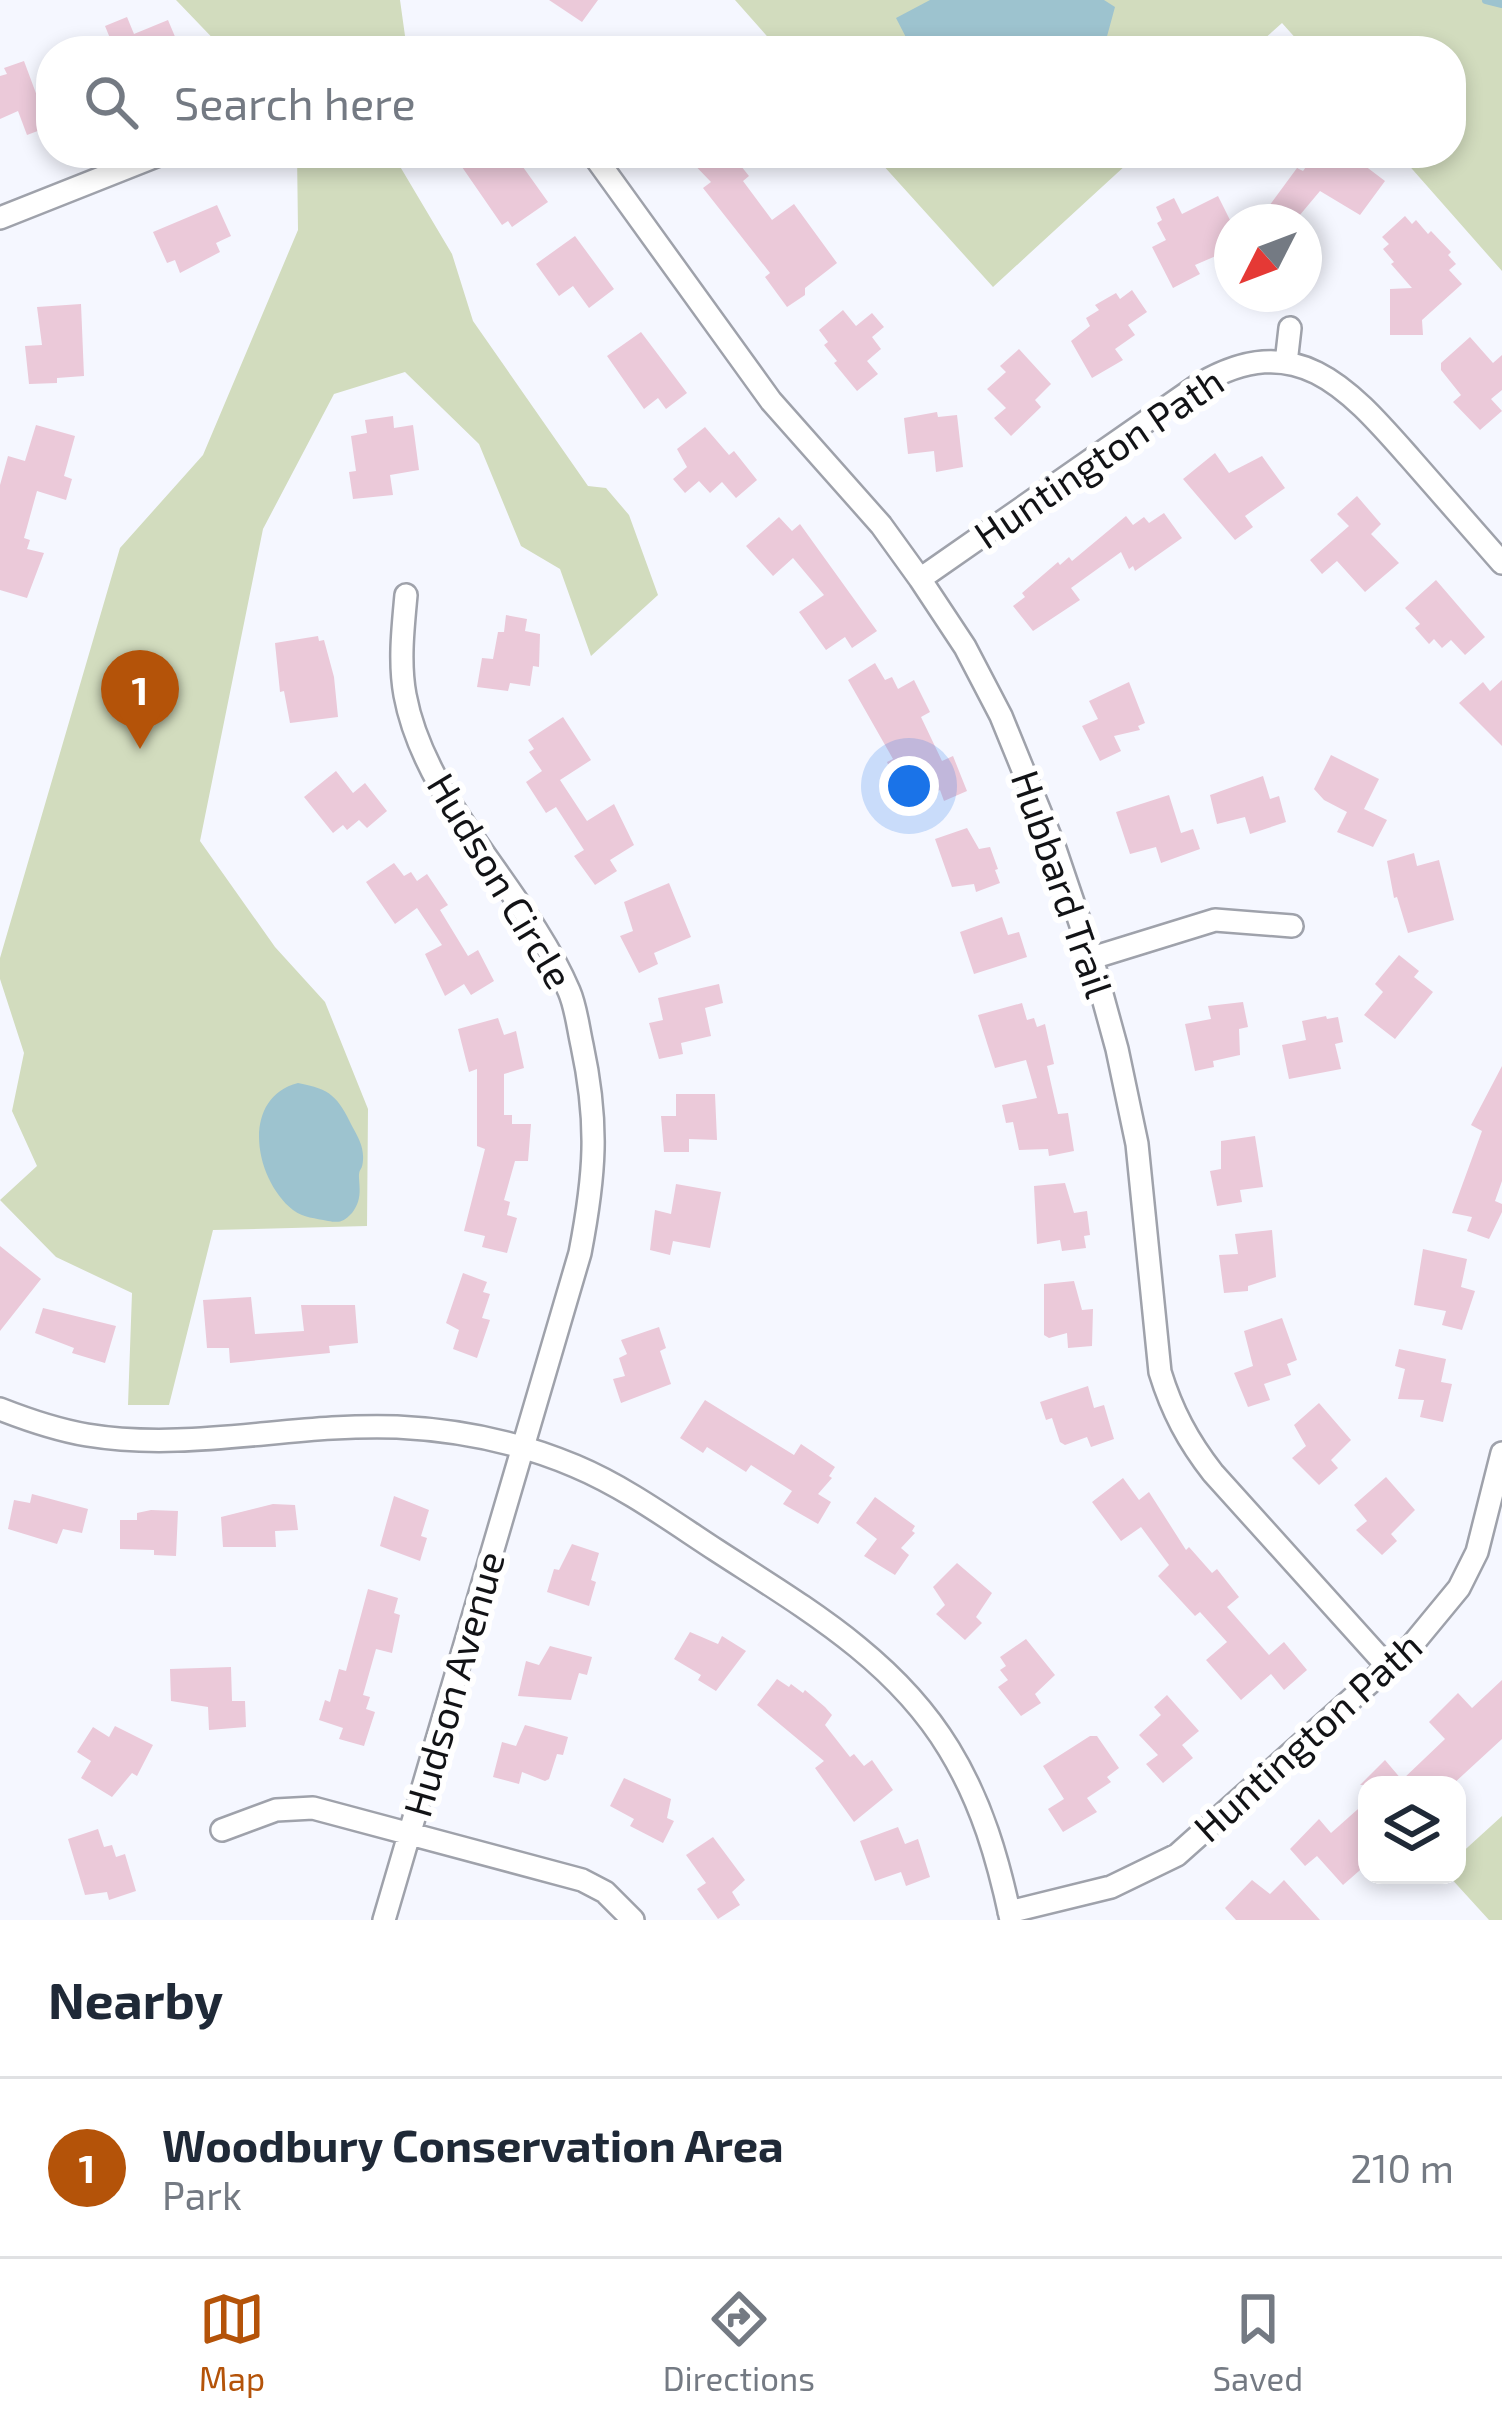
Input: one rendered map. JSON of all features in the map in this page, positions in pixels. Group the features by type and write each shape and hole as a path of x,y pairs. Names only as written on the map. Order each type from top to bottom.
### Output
{"street":[{"path":"0,218 126,168"},
{"name":"Hubbard Trail","path":"603,168 758,384 881,525 965,647 1000,716 1054,845 1092,958 1137,1144 1160,1372 1171,1408 1213,1473 1388,1667"},
{"path":"1290,328 1286,363 1327,376 1361,403 1502,563"},
{"name":"Huntington Path","path":"920,579 1200,384 1241,364 1286,363"},
{"name":"Hudson Circle","path":"406,595 401,648 405,696 423,752 528,913 571,994 594,1102 594,1180 580,1253 522,1447"},
{"path":"1092,958 1215,920 1292,926"},
{"path":"0,1409 56,1428 119,1439 396,1427 458,1432 576,1466 631,1494 829,1624 881,1666 948,1747 992,1842 1010,1916"},
{"name":"Hudson Avenue","path":"384,1920 522,1447"},
{"name":"Huntington Path","path":"1010,1916 1111,1887 1177,1855 1388,1667 1437,1619 1459,1588 1477,1552 1502,1453"},
{"path":"222,1830 276,1810 313,1808 582,1880 605,1892 633,1920"}],"green space":[{"path":"176,0 400,0 405,36 211,36"},
{"path":"735,0 1502,0 1502,271 1411,168 1466,168 1466,36 1294,36 1282,23 1268,36 767,36"},
{"path":"297,168 401,168 452,254 473,321 588,486 606,488 629,515 658,595 591,656 560,569 521,546 479,444 405,372 334,394 263,529 200,841 275,947 325,1002 368,1109 367,1226 213,1230 169,1405 128,1405 132,1293 56,1257 0,1200 37,1166 12,1111 24,1053 0,979 0,958 120,548 203,455 298,230"},
{"path":"886,168 1123,168 993,287"},
{"path":"1502,1816 1502,1920 1489,1920 1456,1884 1466,1884 1466,1849"}],"water":[{"path":"930,0 1104,0 1115,7 1107,36 905,36 896,18"},
{"path":"298,1083 332,1096 362,1146 358,1200 341,1221 293,1210 269,1179 262,1160 259,1140 267,1105 280,1091"}],"building":[{"path":"549,0 598,0 582,22"},
{"path":"127,17 134,34 168,20 175,36 109,36 105,26"},
{"path":"24,61 36,93 36,132 27,135 18,111 0,119 4,68"},
{"path":"463,168 524,168 548,202 512,227 508,221 502,225"},
{"path":"697,168 743,168 749,176 743,181 772,220 794,204 837,263 787,307 765,277 770,273 703,188 711,182"},
{"path":"1297,168 1368,168 1385,181 1360,215 1320,191 1309,204 1270,204"},
{"path":"1218,196 1222,204 1214,204 1214,257 1195,265 1200,274 1173,288 1152,247 1166,240 1157,223 1162,220 1156,207 1174,198 1182,214"},
{"path":"217,205 231,236 216,243 220,252 180,273 175,260 167,263 153,232"},
{"path":"1405,216 1412,224 1416,220 1428,234 1431,231 1451,252 1448,255 1456,264 1449,270 1462,284 1422,320 1423,335 1390,335 1390,289 1412,288 1391,264 1383,249 1389,244 1382,237"},
{"path":"575,236 614,289 589,308 573,286 559,296 536,264"},
{"path":"1132,290 1147,312 1128,325 1135,335 1115,349 1123,360 1092,378 1071,341 1090,326 1086,318 1099,310 1095,305 1116,293 1120,299"},
{"path":"81,304 84,376 29,384 25,346 42,345 37,307"},
{"path":"843,310 856,326 872,313 884,327 872,337 881,349 867,361 878,374 857,391 834,363 819,330"},
{"path":"641,332 687,393 666,409 658,398 644,409 607,356"},
{"path":"1470,337 1493,363 1502,355 1502,390 1491,399 1502,411 1480,430 1453,402 1461,395 1441,370 1441,363"},
{"path":"1019,349 1051,384 1035,400 1041,407 1011,436 994,418 1006,408 987,389 1006,372 1000,366"},
{"path":"937,412 938,417 957,415 963,467 936,472 934,451 908,454 904,418"},
{"path":"393,416 394,428 413,425 419,470 390,475 393,495 353,499 349,472 356,471 351,436 367,433 365,420"},
{"path":"36,425 75,436 64,476 72,479 66,500 37,491 24,538 30,540 27,549 44,553 27,598 0,590 0,485 8,456 25,461"},
{"path":"705,427 729,455 734,451 757,480 736,498 722,482 710,493 699,481 685,493 673,479 687,467 677,449"},
{"path":"1215,453 1229,473 1262,456 1285,488 1245,516 1253,527 1235,540 1183,479"},
{"path":"1357,496 1381,524 1371,534 1399,563 1365,592 1337,561 1322,574 1310,560 1349,526 1337,514"},
{"path":"1164,513 1182,538 1135,571 1133,566 1129,569 1121,552 1071,588 1080,600 1033,631 1013,606 1058,562 1069,557 1072,561 1126,516 1133,525 1144,517 1149,523"},
{"path":"779,517 792,531 800,524 877,631 852,648 845,637 826,650 799,612 824,595 793,558 773,576 746,546"},
{"path":"1436,580 1485,637 1465,655 1451,640 1442,648 1434,639 1429,644 1415,628 1420,624 1405,608"},
{"path":"506,615 527,619 525,631 540,634 539,667 533,666 530,686 510,683 508,691 477,687 482,658 493,659"},
{"path":"318,636 319,641 324,640 334,677 338,717 290,723 284,691 280,692 275,643"},
{"path":"875,663 885,680 892,677 898,689 914,680 930,712 921,717 942,761 953,756 967,791 944,801 940,790 914,802 903,777 895,780 887,762 893,759 848,680"},
{"path":"1502,680 1502,746 1459,703 1483,682 1490,691"},
{"path":"1129,682 1145,723 1138,726 1140,730 1114,736 1121,751 1100,761 1082,726 1098,719 1089,701"},
{"path":"563,717 591,760 560,780 587,821 614,804 634,845 610,860 617,871 595,885 574,856 584,850 556,807 546,813 526,782 542,771 529,752 534,749 528,740"},
{"path":"1331,755 1379,779 1364,809 1387,820 1373,847 1337,832 1347,812 1314,789"},
{"path":"336,771 353,793 365,783 387,811 367,828 359,820 333,833 304,797"},
{"path":"1263,776 1270,799 1279,796 1286,822 1250,834 1245,817 1217,824 1210,795"},
{"path":"1169,795 1181,833 1193,829 1200,849 1161,863 1156,847 1130,854 1116,812"},
{"path":"967,828 979,849 990,847 1000,883 976,892 974,884 952,887 935,839"},
{"path":"1414,853 1417,866 1439,860 1454,920 1408,933 1394,898 1387,861"},
{"path":"394,863 404,876 411,872 417,881 427,874 448,905 440,910 468,956 478,950 494,981 471,995 464,984 445,996 425,954 442,945 417,908 395,924 366,882"},
{"path":"669,883 691,937 654,953 658,964 639,973 620,936 633,931 624,902"},
{"path":"1002,917 1008,935 1019,932 1027,957 974,974 960,932"},
{"path":"1399,955 1419,971 1414,977 1433,992 1395,1039 1364,1015 1383,992 1375,984"},
{"path":"719,984 723,1003 705,1008 711,1036 681,1043 683,1054 659,1059 649,1023 663,1020 658,998"},
{"path":"1243,1002 1248,1027 1239,1029 1240,1055 1195,1071 1185,1024 1211,1019 1208,1006"},
{"path":"1022,1003 1027,1020 1034,1018 1037,1027 1045,1024 1054,1064 1047,1066 1058,1114 1068,1113 1074,1151 1049,1156 1048,1149 1019,1150 1013,1122 1006,1123 1002,1105 1037,1098 1026,1060 995,1068 978,1015"},
{"path":"1338,1017 1343,1042 1335,1044 1341,1069 1289,1079 1282,1045 1306,1040 1302,1021"},
{"path":"498,1018 504,1035 516,1031 524,1068 504,1074 504,1115 512,1115 512,1124 531,1124 528,1161 515,1161 504,1200 510,1202 507,1215 517,1218 507,1253 482,1247 485,1236 464,1231 485,1149 477,1146 477,1069 469,1072 458,1029"},
{"path":"1502,1066 1502,1181 1495,1201 1502,1204 1502,1212 1489,1239 1467,1231 1472,1217 1452,1213 1482,1131 1471,1125"},
{"path":"676,1094 715,1094 717,1140 689,1139 689,1152 664,1152 661,1116 676,1116"},
{"path":"1255,1136 1263,1187 1240,1190 1242,1202 1217,1206 1210,1171 1221,1169 1221,1141"},
{"path":"1065,1183 1074,1213 1087,1211 1090,1235 1084,1236 1086,1248 1062,1251 1060,1240 1037,1244 1034,1186"},
{"path":"676,1184 721,1192 710,1248 673,1241 670,1255 650,1250 655,1210 671,1214"},
{"path":"1272,1230 1276,1277 1248,1286 1248,1291 1224,1293 1219,1255 1238,1254 1235,1234"},
{"path":"0,1246 41,1279 0,1331"},
{"path":"1423,1249 1467,1259 1461,1287 1475,1291 1462,1330 1442,1325 1446,1311 1414,1305"},
{"path":"463,1273 487,1282 483,1292 490,1294 482,1318 490,1320 477,1358 453,1349 459,1330 446,1323"},
{"path":"1074,1281 1082,1310 1093,1309 1092,1346 1068,1348 1067,1333 1044,1335 1044,1284"},
{"path":"251,1297 255,1334 304,1331 301,1305 355,1305 358,1343 329,1346 330,1353 230,1363 229,1348 207,1348 203,1300"},
{"path":"43,1308 116,1326 105,1363 72,1353 74,1348 35,1333"},
{"path":"1282,1318 1297,1360 1287,1364 1291,1375 1264,1384 1270,1400 1248,1407 1234,1373 1253,1366 1244,1331"},
{"path":"659,1327 666,1348 660,1351 671,1384 621,1403 613,1379 625,1376 619,1358 627,1354 621,1340"},
{"path":"1399,1349 1446,1359 1441,1382 1452,1384 1443,1422 1420,1417 1424,1400 1398,1399 1405,1369 1395,1366"},
{"path":"1088,1386 1094,1408 1104,1405 1114,1439 1091,1447 1087,1437 1065,1445 1052,1418 1046,1420 1040,1402"},
{"path":"705,1400 794,1455 801,1444 835,1467 818,1494 831,1502 818,1524 783,1504 792,1491 751,1465 746,1472 707,1447 703,1453 680,1438"},
{"path":"1319,1403 1351,1440 1331,1460 1338,1468 1319,1485 1292,1458 1306,1446 1294,1425"},
{"path":"1386,1477 1415,1510 1391,1534 1397,1541 1382,1555 1356,1530 1367,1521 1354,1505"},
{"path":"1123,1478 1139,1500 1149,1492 1186,1550 1189,1547 1212,1573 1217,1569 1239,1597 1227,1607 1269,1655 1284,1642 1307,1670 1284,1690 1271,1674 1241,1700 1206,1660 1227,1642 1158,1576 1169,1565 1141,1527 1121,1541 1092,1502"},
{"path":"32,1494 88,1509 82,1533 63,1529 57,1544 8,1529 14,1500 30,1503"},
{"path":"394,1496 429,1510 420,1561 380,1546"},
{"path":"875,1497 915,1526 915,1533 901,1548 909,1555 895,1575 864,1556 877,1539 856,1523"},
{"path":"273,1504 295,1505 298,1530 275,1531 276,1547 223,1547 221,1517"},
{"path":"178,1511 176,1556 120,1549 120,1520 137,1520 137,1513"},
{"path":"572,1544 599,1553 589,1606 547,1592 554,1569 559,1570"},
{"path":"957,1563 992,1593 976,1617 982,1623 965,1640 936,1614 945,1605 933,1587"},
{"path":"368,1589 398,1598 394,1613 400,1615 392,1653 376,1649 363,1695 370,1697 366,1709 375,1712 364,1746 339,1739 343,1728 319,1720 325,1700 330,1702 339,1669 346,1671"},
{"path":"690,1632 718,1644 722,1636 746,1651 716,1691 698,1680 701,1675 674,1659"},
{"path":"1026,1639 1055,1675 1035,1694 1041,1703 1021,1716 998,1687 1008,1680 1000,1670 1006,1666 1000,1657"},
{"path":"550,1646 592,1657 587,1675 579,1673 571,1700 518,1696 526,1661 539,1665"},
{"path":"231,1667 232,1701 245,1701 246,1727 209,1730 208,1707 171,1701 170,1669"},
{"path":"777,1679 805,1690 825,1707 832,1715 825,1725 850,1757 854,1754 864,1766 872,1760 893,1790 854,1822 815,1768 824,1761 757,1705"},
{"path":"1502,1680 1502,1739 1462,1776 1406,1776 1445,1739 1429,1722 1458,1693 1472,1708"},
{"path":"1167,1695 1199,1731 1182,1745 1193,1758 1163,1783 1146,1764 1158,1755 1139,1735 1161,1715 1154,1707"},
{"path":"525,1725 568,1737 549,1779 522,1772 519,1784 493,1777 502,1742 516,1746"},
{"path":"115,1726 153,1745 137,1776 132,1773 112,1797 81,1778 91,1761 77,1752 93,1727 109,1737"},
{"path":"1097,1736 1119,1768 1107,1777 1111,1782 1087,1798 1097,1812 1063,1832 1048,1809 1064,1799 1043,1766"},
{"path":"1385,1760 1399,1776 1369,1776"},
{"path":"624,1778 671,1799 667,1818 674,1821 663,1843 630,1826 634,1819 610,1806"},
{"path":"1358,1809 1358,1872 1343,1885 1317,1856 1305,1866 1290,1849 1319,1819 1331,1833"},
{"path":"898,1827 905,1844 918,1839 930,1877 906,1886 901,1872 875,1881 860,1841"},
{"path":"98,1829 104,1847 112,1845 116,1857 125,1854 136,1891 109,1900 107,1892 85,1895 68,1839"},
{"path":"713,1837 745,1880 732,1892 740,1905 718,1919 697,1889 706,1883 686,1855"},
{"path":"1252,1880 1270,1894 1284,1880 1320,1920 1236,1920 1225,1908"}],"waterway":[{"path":"1486,0 1502,4"}],"place":[{"name":"Woodbury Conservation Area","path":"140,749"}]}
